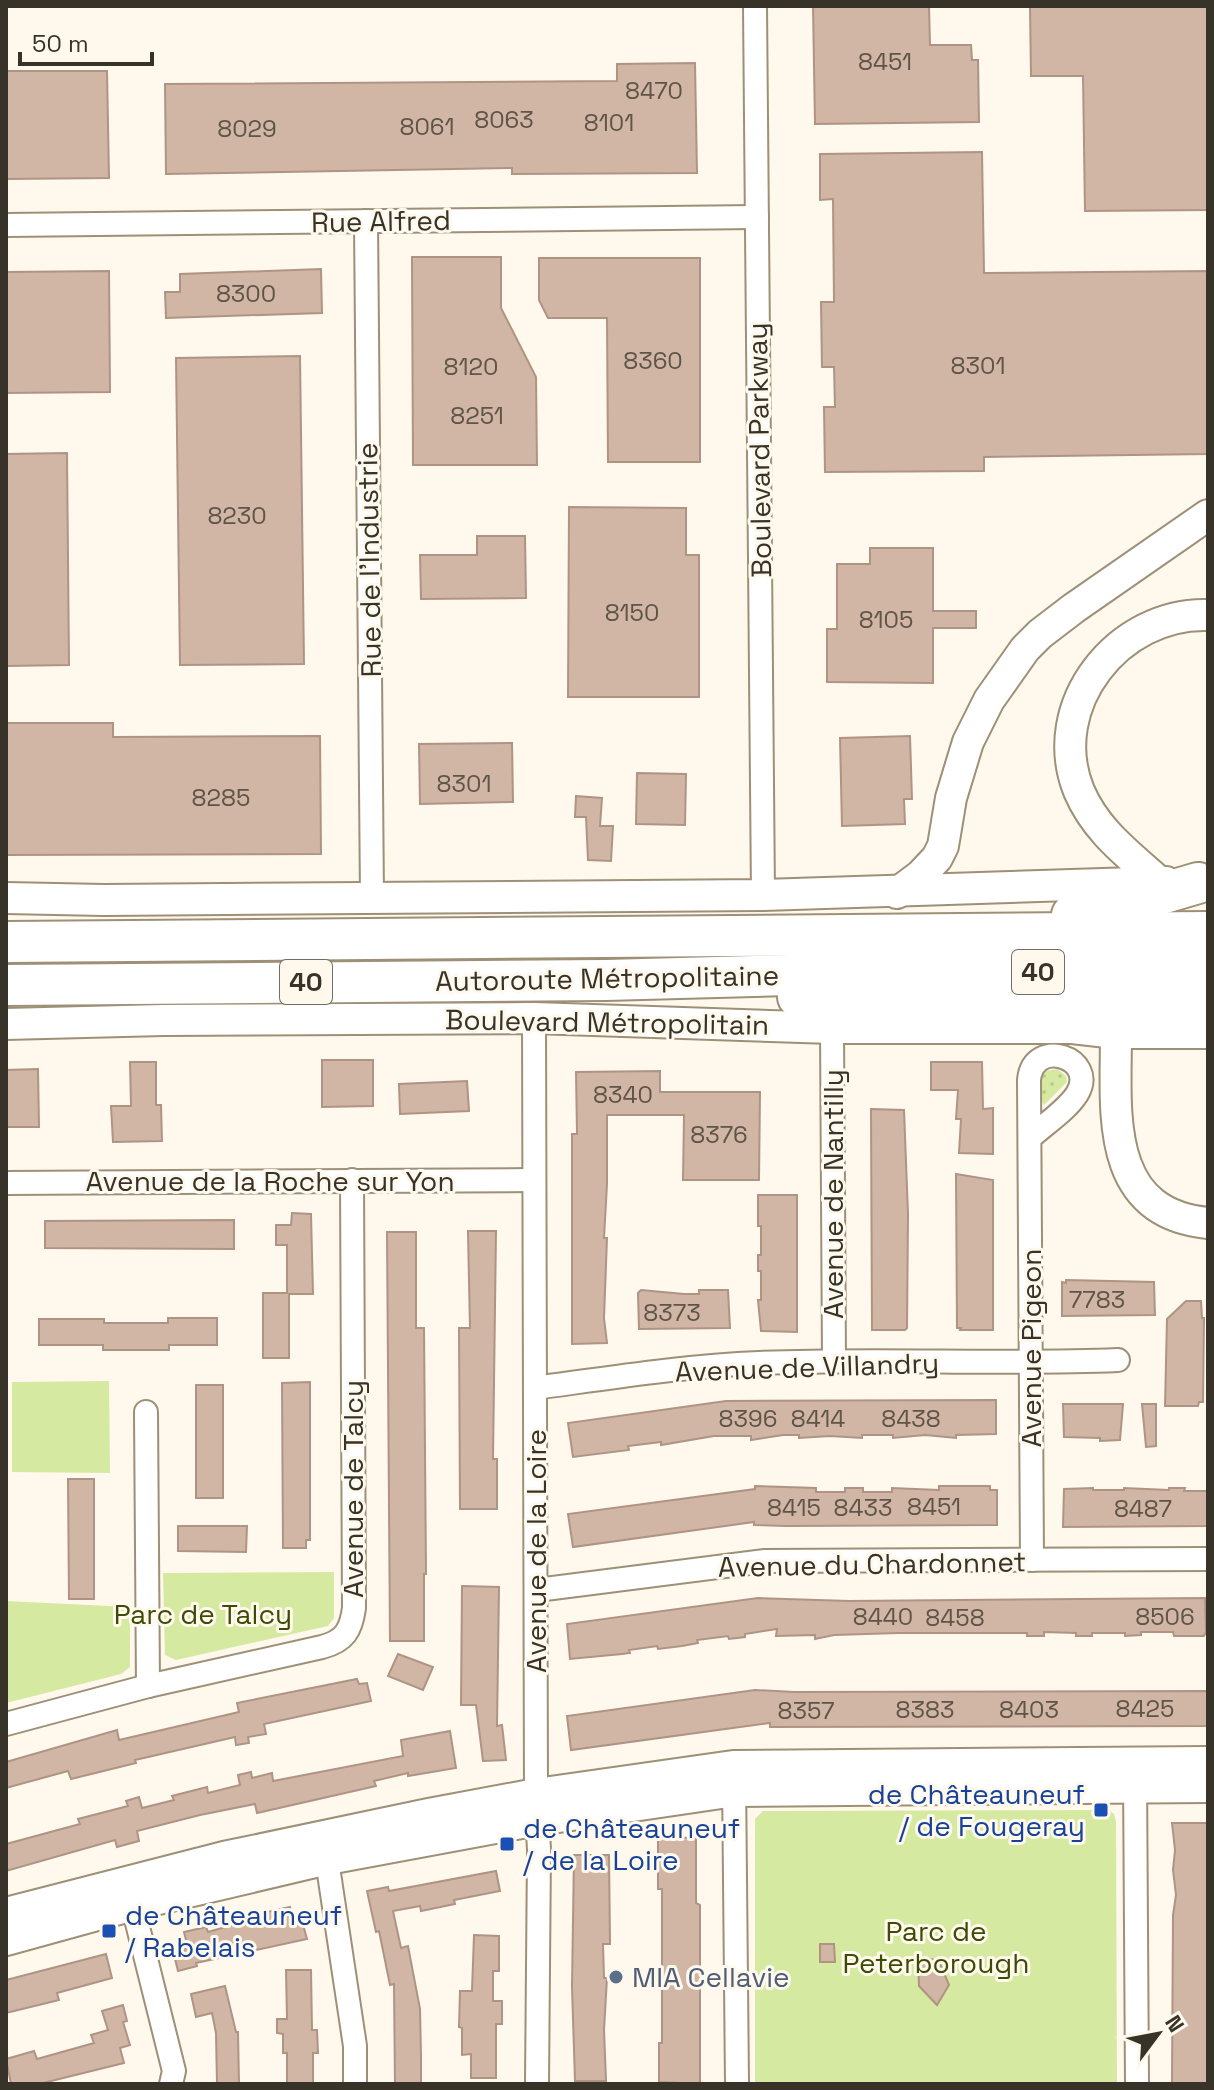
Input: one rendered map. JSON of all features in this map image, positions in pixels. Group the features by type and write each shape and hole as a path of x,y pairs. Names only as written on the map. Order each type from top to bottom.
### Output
{"highway":[{"path":"970,934 1120,906 1203,883"},
{"name":"Autoroute Métropolitaine","path":"6,942 1208,932"},
{"name":"Autoroute Métropolitaine","path":"6,985 1208,971"},
{"path":"606,980 868,1003 1208,1005"}],"main road":[{"path":"897,893 937,858 946,837 951,798 969,738 989,700 1025,649 1074,608 1208,515"},
{"path":"1159,882 1113,842 1093,819 1075,780 1071,755 1072,725 1085,686 1102,662 1122,643 1169,619 1208,615"},
{"path":"6,898 763,895 1203,883"},
{"name":"Boulevard Métropolitain","path":"6,1024 534,1018 832,1028 1072,1028 1116,1033 1208,1033"},
{"path":"1116,1033 1117,1121 1125,1166 1139,1189 1163,1209 1192,1221 1208,1223"},
{"path":"6,1913 130,1893 325,1848 537,1807 734,1778 1135,1775 1208,1762"},
{"path":"1135,1775 1208,1787"},
{"path":"6,1940 130,1893"}],"street":[{"name":"Boulevard Parkway","path":"755,6 763,895"},
{"name":"Rue Alfred","path":"6,225 757,217"},
{"name":"Rue de l'Industrie","path":"366,221 372,898"},
{"name":"Avenue de la Loire","path":"534,1018 537,2084"},
{"name":"Avenue de Nantilly","path":"832,1028 834,1361"},
{"name":"Avenue Pigeon","path":"1031,1137 1032,1560"},
{"name":"Avenue de Talcy","path":"6,1724 148,1686 335,1644 345,1637 352,1625 354,1608 352,1180"},
{"name":"Avenue de la Roche sur Yon","path":"6,1183 534,1180"},
{"name":"Avenue de Villandry","path":"535,1388 686,1369 834,1361 1031,1364 1118,1360"},
{"path":"146,1412 148,1686"},
{"name":"Avenue du Chardonnet","path":"537,1590 765,1561 1208,1559"},
{"path":"1135,1775 1137,2084"},
{"path":"734,1778 737,2084"},
{"path":"325,1848 355,2046 355,2084"},
{"path":"130,1893 174,2071 171,2084"}],"green space":[{"path":"1057,1069 1066,1076 1067,1082 1044,1105 1040,1093 1042,1078 1046,1071"},
{"path":"109,1381 110,1473 12,1472 12,1382"},
{"name":"Parc de Talcy","path":"334,1572 334,1618 328,1626 176,1660 165,1655 163,1573"},
{"name":"Parc de Talcy","path":"6,1601 130,1607 130,1667 121,1674 6,1703"},
{"name":"Parc de Peterborough","path":"1108,1810 1114,1814 1116,1822 1117,2083 755,2084 755,1819 763,1811"}],"building":[{"path":"813,6 929,6 930,45 971,45 972,60 978,60 979,122 815,124"},
{"path":"1030,6 1208,6 1208,210 1085,211 1083,76 1031,76"},
{"path":"695,63 697,173 512,174 512,168 166,174 165,84 617,81 617,64"},
{"path":"6,71 107,71 109,178 6,179"},
{"path":"982,152 984,273 1207,271 1208,454 984,457 984,471 825,472 824,407 835,407 834,367 822,367 821,302 834,302 833,199 820,200 820,154"},
{"path":"412,257 501,257 501,308 536,377 537,465 413,465"},
{"path":"539,258 700,258 700,462 608,462 607,318 548,318 539,300"},
{"path":"321,269 322,313 166,318 165,292 180,292 180,274"},
{"path":"109,271 110,392 6,393 6,272"},
{"path":"300,356 304,664 180,665 176,358"},
{"path":"67,453 69,665 6,666 6,454"},
{"path":"569,507 686,508 686,555 699,555 699,697 568,697"},
{"path":"477,536 525,536 526,598 421,599 420,555 477,555"},
{"path":"870,548 933,548 933,611 976,611 976,628 933,628 933,683 827,682 827,629 837,629 837,564 870,564"},
{"path":"6,723 113,723 113,737 320,736 321,854 6,855"},
{"path":"910,736 912,799 904,799 905,824 842,826 840,738"},
{"path":"512,743 513,802 420,804 419,744"},
{"path":"637,773 686,774 685,825 636,824"},
{"path":"576,796 602,798 600,826 613,826 611,861 588,860 586,817 575,817"},
{"path":"322,1060 373,1060 373,1106 322,1107"},
{"path":"130,1062 156,1062 156,1105 161,1105 162,1141 113,1142 111,1106 131,1106"},
{"path":"931,1062 982,1062 983,1109 993,1108 993,1154 959,1153 961,1119 956,1119 958,1090 931,1090"},
{"path":"38,1069 39,1127 6,1127 6,1070"},
{"path":"660,1071 660,1092 760,1092 759,1180 683,1180 684,1115 607,1115 604,1318 607,1343 572,1344 572,1134 577,1134 576,1072"},
{"path":"467,1081 469,1111 400,1114 399,1084"},
{"path":"871,1109 904,1110 908,1214 905,1330 872,1330"},
{"path":"956,1174 993,1180 993,1330 957,1328"},
{"path":"758,1195 797,1195 797,1332 761,1331"},
{"path":"292,1213 311,1214 313,1294 289,1294 289,1358 263,1358 263,1293 287,1293 287,1245 276,1245 276,1225 291,1225"},
{"path":"234,1220 234,1249 45,1248 45,1221"},
{"path":"468,1231 496,1231 493,1459 497,1459 497,1509 460,1509 459,1328 470,1328"},
{"path":"387,1232 416,1232 416,1328 424,1328 424,1641 390,1641"},
{"path":"1066,1280 1154,1282 1155,1315 1062,1316 1062,1282 1066,1283"},
{"path":"641,1290 699,1294 699,1290 728,1290 730,1328 639,1329 638,1293"},
{"path":"1186,1301 1201,1301 1204,1318 1203,1402 1199,1402 1198,1406 1165,1406 1167,1319"},
{"path":"168,1318 217,1318 217,1345 169,1345 169,1350 103,1350 103,1345 39,1345 39,1319 168,1323"},
{"path":"310,1382 310,1540 306,1540 306,1548 283,1548 282,1383"},
{"path":"196,1385 223,1385 223,1498 196,1498"},
{"path":"996,1400 996,1434 956,1435 956,1438 862,1435 862,1438 799,1438 799,1435 783,1435 751,1440 751,1436 714,1436 661,1445 661,1442 628,1446 629,1450 573,1457 568,1423 726,1401"},
{"path":"1063,1404 1123,1404 1120,1440 1064,1437"},
{"path":"1142,1404 1156,1404 1156,1446 1146,1447"},
{"path":"68,1479 94,1479 94,1599 69,1599"},
{"path":"755,1486 816,1488 816,1492 845,1492 845,1488 863,1488 863,1492 892,1492 892,1488 939,1490 939,1486 990,1486 990,1490 997,1490 997,1525 786,1526 754,1525 754,1522 573,1547 568,1514 755,1489"},
{"path":"1064,1489 1208,1491 1208,1526 1063,1527"},
{"path":"178,1526 247,1526 246,1552 178,1551"},
{"path":"462,1586 499,1587 497,1726 502,1725 506,1760 483,1761 476,1705 461,1705"},
{"path":"758,1598 849,1601 1205,1598 1206,1632 1204,1636 1174,1636 1173,1632 1141,1632 1141,1635 1125,1636 1125,1633 1076,1636 1076,1633 1044,1632 1044,1636 1027,1636 1027,1633 898,1633 834,1635 815,1639 815,1635 776,1636 777,1629 745,1634 745,1637 729,1639 728,1636 697,1640 698,1643 682,1646 658,1649 657,1646 629,1650 630,1653 570,1659 567,1624"},
{"path":"398,1654 433,1667 423,1690 388,1676"},
{"path":"357,1679 359,1684 367,1683 371,1701 264,1724 266,1734 248,1737 249,1743 236,1745 235,1737 135,1760 136,1763 71,1779 68,1771 6,1788 6,1762 117,1730 119,1740 239,1712 237,1703"},
{"path":"755,1690 1208,1691 1208,1726 770,1727 770,1723 571,1750 567,1716"},
{"path":"450,1731 456,1768 408,1776 408,1773 374,1781 376,1786 257,1813 255,1804 200,1815 137,1831 139,1841 117,1847 115,1840 6,1871 6,1844 80,1824 78,1819 128,1806 126,1801 139,1797 142,1808 207,1787 208,1793 240,1785 238,1775 251,1772 252,1778 272,1773 273,1781 403,1756 401,1740"},
{"path":"1172,1823 1208,1823 1207,2084 1172,2084 1173,1915 1176,1895"},
{"path":"658,1837 696,1838 696,1903 700,1905 700,2084 659,2082 662,1889 658,1889"},
{"path":"574,1855 609,1855 610,1944 603,1944 604,1978 607,1978 604,2030 606,2081 575,2081 572,1987"},
{"path":"496,1871 500,1891 454,1900 455,1904 421,1911 420,1906 393,1911 401,1948 408,1946 420,2009 421,2055 421,2084 395,2084 394,1984 390,1985 367,1891 388,1887 389,1891"},
{"path":"290,1907 294,1922 302,1921 307,1939 196,1963 197,1966 178,1971 174,1955 188,1948 184,1932 206,1927 208,1932 240,1925 268,1917 267,1912"},
{"path":"474,1935 499,1936 499,1971 493,1971 493,2001 502,2001 502,2024 496,2024 496,2078 471,2078 471,2054 462,2055 460,1991 472,1991"},
{"path":"820,1944 834,1944 835,1962 820,1962"},
{"path":"106,1954 112,1978 57,1993 59,2000 6,2013 6,1980"},
{"path":"918,1956 939,1961 949,1985 937,2005 919,1986"},
{"path":"286,1970 311,1970 312,2030 317,2030 318,2053 313,2053 313,2084 287,2084 287,2053 283,2053 283,2034 277,2033 277,2019 287,2019"},
{"path":"225,1986 238,2032 239,2084 217,2084 216,2033 212,2013 196,2017 191,1994"},
{"path":"123,2005 127,2021 123,2022 130,2045 120,2048 124,2063 39,2084 11,2084 6,2059 34,2051 37,2059 94,2043 91,2035 108,2030 102,2011"}],"place":[{"name":"de Châteauneuf / de Fougeray","path":"1101,1810"},
{"name":"de Châteauneuf / de la Loire","path":"507,1844"},
{"name":"de Châteauneuf / Rabelais","path":"109,1931"},
{"name":"MIA Cellavie","path":"616,1977"}]}
